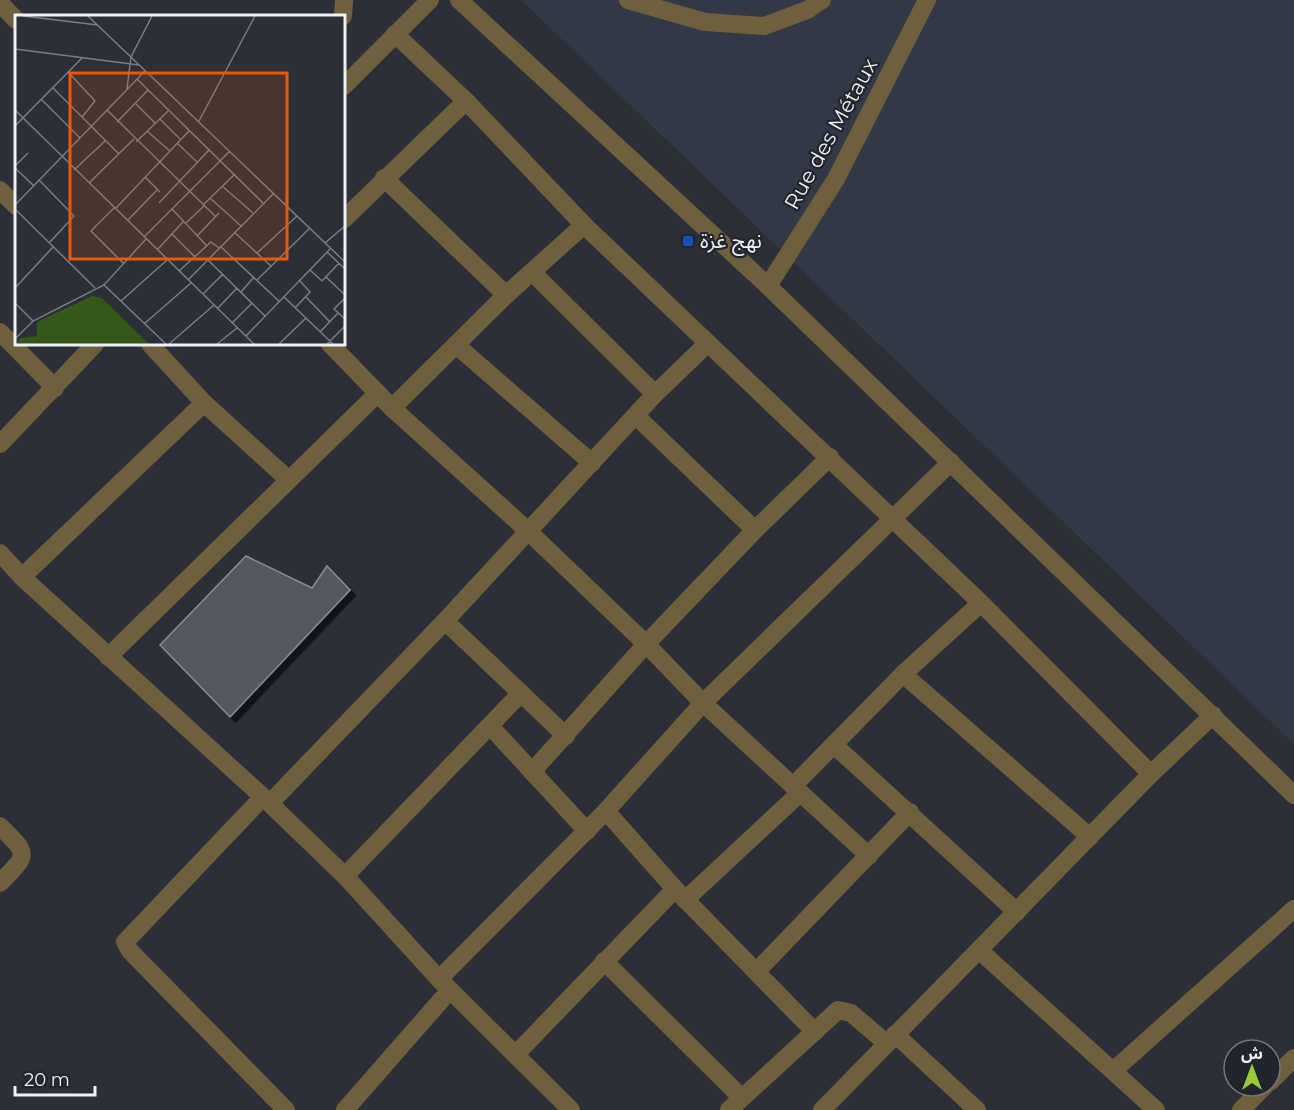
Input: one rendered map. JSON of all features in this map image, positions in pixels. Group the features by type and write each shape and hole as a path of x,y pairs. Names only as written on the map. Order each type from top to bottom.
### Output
{"street":[{"path":"343,15 344,0"},
{"path":"345,85 430,0"},
{"path":"459,0 768,286 1294,795"},
{"path":"628,0 705,22 764,26 807,10 822,0"},
{"name":"Rue des Métaux","path":"768,286 836,179 927,0"},
{"path":"0,3 15,19"},
{"path":"395,34 466,101 584,225 981,603 1151,774"},
{"path":"345,218 466,101"},
{"path":"384,178 506,295"},
{"path":"0,190 15,206"},
{"path":"392,408 506,295 584,225"},
{"path":"533,273 655,394"},
{"path":"0,332 55,388"},
{"path":"286,1110 130,951 125,942 445,621 655,394 708,343"},
{"path":"0,444 94,345"},
{"path":"151,345 204,404 288,480"},
{"path":"331,345 392,408 527,530 646,644 703,703 869,856"},
{"path":"456,345 592,463"},
{"path":"108,657 378,393"},
{"path":"22,577 204,404"},
{"path":"636,416 755,530"},
{"path":"532,772 646,644 755,530 830,457"},
{"path":"345,1110 444,984 606,811 703,703 951,462"},
{"path":"0,553 22,577 266,800 345,876 444,984 571,1110"},
{"path":"516,1054 604,961 797,789 834,745 903,674 981,603"},
{"path":"445,621 566,736"},
{"path":"903,674 1090,837"},
{"path":"345,876 521,693"},
{"path":"822,1110 1151,774 1213,715"},
{"path":"490,726 587,831"},
{"path":"834,745 1017,912"},
{"path":"606,811 680,895 815,1032"},
{"path":"757,971 910,812"},
{"path":"0,826 21,847 23,852 20,863 0,883"},
{"path":"1113,1071 1294,909"},
{"path":"980,951 1155,1110"},
{"path":"604,961 735,1104 842,1010 851,1013 890,1039 978,1110"},
{"path":"1282,1070 1294,1058"},
{"path":"1241,1110 1253,1098"}],"shaded area":[{"path":"521,0 1294,0 1294,744 734,205"}],"building":[{"path":"246,556 312,588 327,566 350,590 230,717 160,645"}],"place":[{"name":"نهج غزة","path":"688,241"}]}
